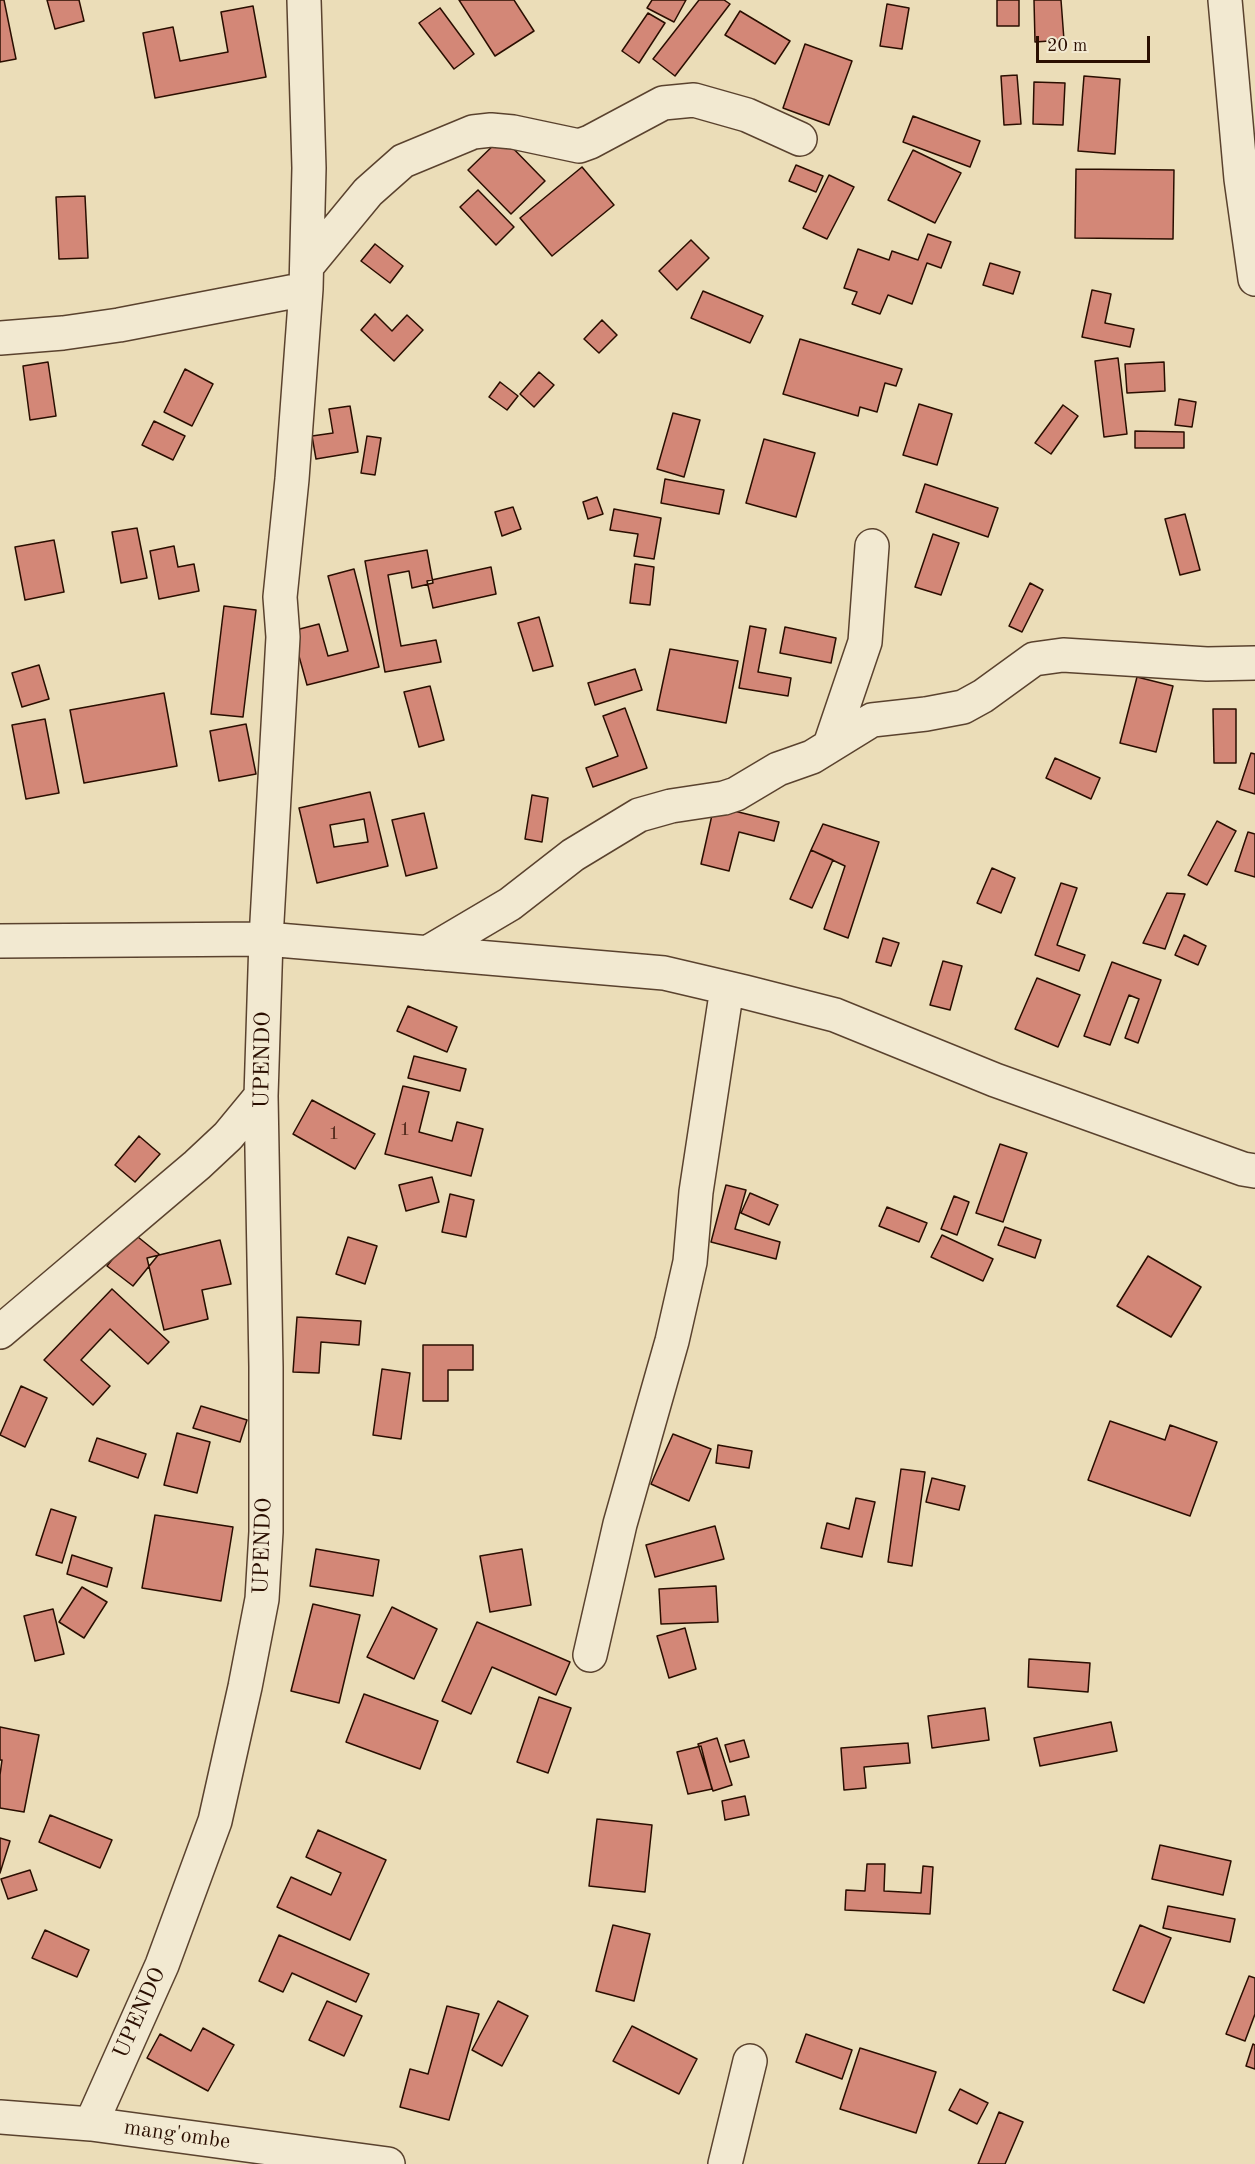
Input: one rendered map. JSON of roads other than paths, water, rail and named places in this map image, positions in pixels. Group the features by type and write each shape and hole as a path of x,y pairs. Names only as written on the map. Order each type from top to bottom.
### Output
{"street":[{"name":"UPENDO","path":"91,2124 162,1965 214,1821 262,1599 266,1532 266,1367 261,1096 266,939 283,636 280,597 292,479 306,278 309,168 304,0"},
{"path":"1225,0 1241,179 1255,278"},
{"path":"0,338 63,333 119,325 306,278 368,192 403,161 473,132 491,130 513,132 579,146 663,103 694,100 747,115 800,139"},
{"path":"830,745 865,642 872,546"},
{"path":"427,953 510,904 573,855 639,814 736,794 778,769 812,757 872,720 926,714 974,703 1027,663 1044,657 1063,655 1207,664 1255,663"},
{"path":"0,941 266,939 664,974 835,1016 995,1080 1243,1169 1255,1171"},
{"path":"590,1654 620,1524 672,1341 690,1262 696,1192 727,988"},
{"path":"0,1332 228,1136 261,1096"},
{"path":"725,2164 750,2061"},
{"name":"mang'ombe","path":"0,2116 91,2124 388,2164"}]}
